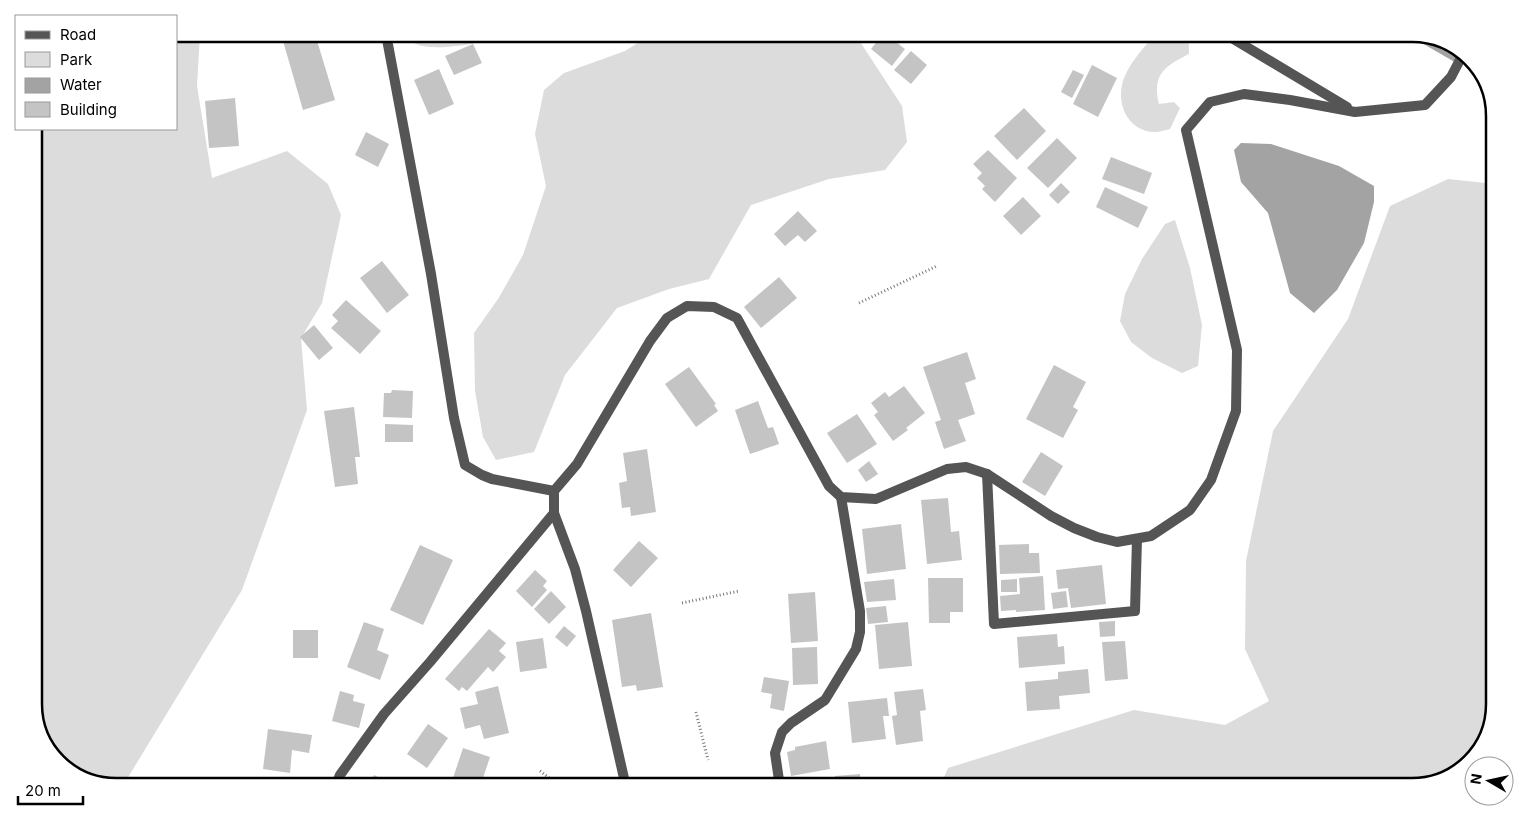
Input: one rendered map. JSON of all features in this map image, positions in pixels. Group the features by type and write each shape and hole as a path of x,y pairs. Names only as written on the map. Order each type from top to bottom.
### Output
{"street":[{"path":"388,42 431,274 454,418 465,465 492,479 554,491"},
{"path":"1238,42 1355,112"},
{"path":"841,497 876,499 947,469 966,467 987,474 1074,528 1117,542 1151,536 1190,510 1211,480 1236,411 1237,350 1186,130 1210,102 1244,94 1355,112 1425,104 1451,77 1460,60"},
{"path":"624,778 586,610 575,569 554,513 554,491 577,464 650,341 667,318 687,306 714,306 737,318 829,486 841,497 860,611 860,632 856,649 825,700 782,732 776,753 779,778"},
{"path":"987,474 994,624 1135,611 1137,539"},
{"path":"339,778 384,714 430,662 554,513"}],"path":[{"path":"859,303 937,266"},
{"path":"682,603 739,591"},
{"path":"696,712 708,760"},
{"path":"540,772 548,778"}],"green space":[{"path":"178,42 200,42 197,86 212,178 287,151 328,184 341,215 322,303 301,338 307,410 242,590 128,778 92,775 75,766 61,753 46,729 43,710 43,130 178,130"},
{"path":"413,42 483,42 450,47 416,44"},
{"path":"639,42 860,42 902,106 907,142 885,170 829,179 751,205 709,279 669,289 617,308 565,375 534,452 496,460 483,437 475,391 474,333 498,299 523,255 546,186 535,134 544,90 564,73 625,51"},
{"path":"1149,42 1188,42 1189,44 1189,54 1167,68 1159,78 1157,85 1159,104 1174,102 1180,108 1170,129 1155,132 1146,131 1132,123 1124,110 1121,93 1124,78 1131,64"},
{"path":"1448,179 1486,183 1487,705 1484,724 1479,737 1466,756 1450,769 1423,778 944,778 948,768 1134,710 1225,725 1269,701 1245,649 1246,561 1273,431 1348,319 1390,206"},
{"path":"1175,220 1190,268 1202,325 1198,366 1182,373 1152,358 1131,342 1120,321 1125,294 1142,259 1165,224"}],"water":[{"path":"1241,143 1271,144 1339,166 1374,186 1374,202 1364,243 1337,290 1314,313 1290,293 1268,213 1241,182 1234,150"}],"building":[{"path":"283,42 317,42 335,100 303,110"},
{"path":"877,42 896,42 905,49 892,66 871,49"},
{"path":"473,44 482,63 454,75 445,56"},
{"path":"911,51 927,65 911,84 894,70"},
{"path":"1092,65 1117,78 1098,117 1073,104"},
{"path":"439,69 454,104 429,115 414,80"},
{"path":"1073,70 1084,75 1072,98 1061,92"},
{"path":"235,98 239,146 209,148 205,101"},
{"path":"1024,108 1046,131 1017,160 994,136"},
{"path":"366,132 389,144 378,167 355,155"},
{"path":"1057,138 1077,158 1048,188 1027,168"},
{"path":"988,150 1017,178 995,202 982,189 985,186 977,178 982,173 973,164"},
{"path":"1111,157 1152,173 1144,194 1102,179"},
{"path":"1061,183 1070,192 1058,204 1049,195"},
{"path":"1105,187 1148,207 1138,228 1096,207"},
{"path":"1023,197 1041,216 1021,235 1003,216"},
{"path":"798,211 817,231 805,242 798,235 785,246 774,234"},
{"path":"382,261 409,295 387,313 360,278"},
{"path":"779,277 797,298 761,328 744,307"},
{"path":"346,300 381,331 360,354 331,328 338,321 332,315"},
{"path":"314,325 333,348 319,360 300,337"},
{"path":"967,352 976,379 965,383 975,414 958,420 966,441 944,449 935,422 941,420 923,367"},
{"path":"1054,365 1086,382 1073,407 1078,410 1063,438 1026,419"},
{"path":"689,367 716,404 714,405 718,411 696,427 665,384"},
{"path":"904,386 925,413 906,428 908,430 893,441 874,415 878,412 871,403 885,392 889,397"},
{"path":"392,390 413,391 412,418 383,417 384,393 391,393"},
{"path":"758,401 768,428 773,427 779,444 750,454 735,410"},
{"path":"354,407 360,457 355,457 358,484 335,487 324,411"},
{"path":"857,414 877,444 847,463 827,433"},
{"path":"385,424 413,425 413,442 385,442"},
{"path":"647,449 656,512 631,516 630,507 622,508 619,483 627,481 623,453"},
{"path":"1041,452 1063,466 1045,496 1022,482"},
{"path":"869,461 878,474 866,482 858,470"},
{"path":"948,498 951,532 959,531 962,560 927,564 921,500"},
{"path":"901,524 906,569 867,574 862,529"},
{"path":"639,541 658,558 631,587 613,570"},
{"path":"1029,544 1029,553 1039,553 1040,573 1000,574 999,545"},
{"path":"420,545 453,560 423,625 390,610"},
{"path":"1102,565 1106,604 1071,608 1068,588 1058,589 1056,570"},
{"path":"535,570 547,581 543,586 547,590 532,607 516,591"},
{"path":"1043,576 1045,610 1001,611 1000,596 1020,594 1019,578"},
{"path":"928,578 963,578 963,612 950,612 950,623 929,623"},
{"path":"894,579 896,600 867,602 864,582"},
{"path":"1017,579 1017,592 1001,592 1001,580"},
{"path":"551,591 566,607 549,624 534,609"},
{"path":"1066,591 1068,607 1053,609 1051,593"},
{"path":"815,592 818,641 791,643 788,594"},
{"path":"886,606 888,622 868,624 866,608"},
{"path":"651,613 663,687 637,691 636,685 622,687 612,620"},
{"path":"1115,621 1115,636 1100,637 1099,622"},
{"path":"364,622 384,629 377,650 389,655 380,680 347,667"},
{"path":"908,622 912,666 879,669 875,625"},
{"path":"564,626 576,636 567,647 555,637"},
{"path":"489,629 506,643 499,651 506,657 493,672 488,667 467,691 462,687 459,691 445,679"},
{"path":"293,630 318,630 318,658 293,658"},
{"path":"1057,634 1058,647 1064,646 1065,664 1019,668 1017,637"},
{"path":"543,638 547,668 520,672 516,642"},
{"path":"1125,641 1128,679 1105,681 1102,642"},
{"path":"817,647 818,684 793,685 792,648"},
{"path":"1088,669 1090,693 1059,696 1060,709 1027,711 1025,682 1058,679 1058,672"},
{"path":"764,677 789,681 784,711 770,708 772,694 761,692"},
{"path":"498,686 509,733 484,739 480,725 465,729 460,708 478,704 475,692"},
{"path":"923,689 926,710 920,711 923,741 896,745 892,716 897,715 894,692"},
{"path":"340,691 354,695 353,701 365,704 359,728 332,721"},
{"path":"887,698 889,716 883,716 886,739 852,743 848,702"},
{"path":"428,724 448,738 427,768 407,754"},
{"path":"268,729 312,735 309,753 292,750 290,773 263,769"},
{"path":"826,741 830,769 791,776 787,752 795,750 795,747"},
{"path":"463,748 490,757 483,778 453,778"},
{"path":"860,774 860,778 835,778 835,776"}],"waterway":[{"path":"1431,45 1460,60"}]}
